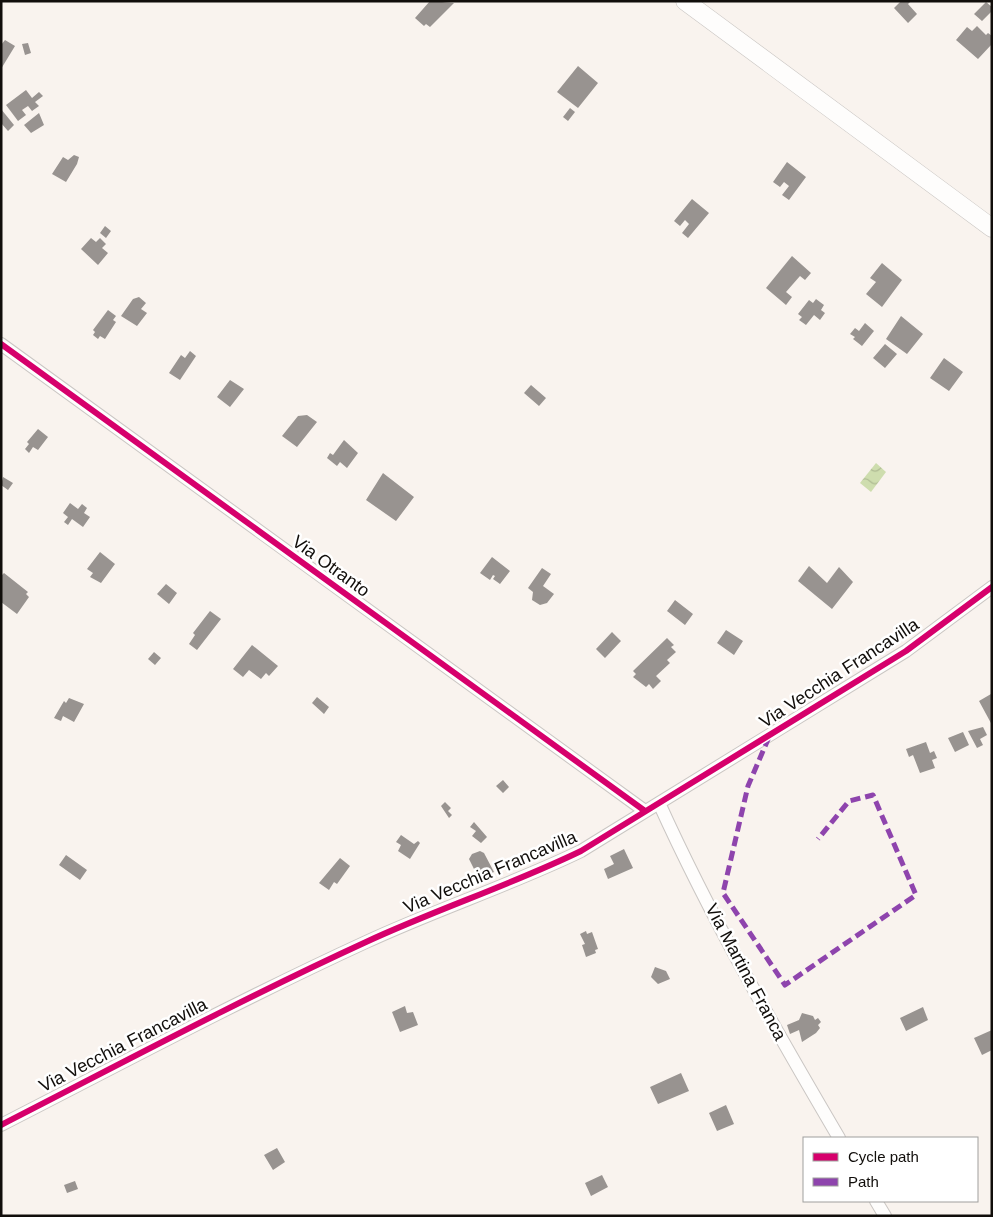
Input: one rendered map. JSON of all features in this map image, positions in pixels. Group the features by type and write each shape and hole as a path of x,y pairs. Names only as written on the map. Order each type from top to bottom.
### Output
{"main road":[{"path":"685,1 992,228"}],"street":[{"name":"Via Otranto","path":"1,344 645,811"},
{"name":"Via Vecchia Francavilla","path":"1,1125 292,977 471,896 529,876 572,855 906,650 992,587"},
{"name":"Via Martina Franca","path":"659,803 688,866 791,1057 838,1137"},
{"path":"877,1202 885,1216"}],"water":[{"path":"876,463 886,472 871,492 860,483"}],"building":[{"path":"430,1 454,3 430,27 426,24 424,26 415,18"},
{"path":"901,1 911,1 908,4 917,14 908,23 894,8"},
{"path":"986,2 992,7 992,11 982,21 974,14"},
{"path":"977,26 986,35 988,33 992,36 992,44 978,59 956,40 967,27 972,31"},
{"path":"5,40 15,46 1,69 1,45"},
{"path":"28,43 31,53 25,55 22,44"},
{"path":"578,66 598,83 578,108 557,92"},
{"path":"26,90 32,98 39,92 43,96 35,102 39,106 32,111 28,106 22,110 26,115 18,121 6,105"},
{"path":"570,108 575,112 568,121 563,117"},
{"path":"1,109 14,125 8,131 1,123"},
{"path":"39,113 44,125 31,133 24,125"},
{"path":"74,155 79,157 77,164 66,182 52,174 63,157 68,160"},
{"path":"787,162 806,177 789,200 782,195 789,186 784,182 780,187 773,182"},
{"path":"692,199 709,213 688,238 682,233 689,224 685,220 680,226 674,221"},
{"path":"105,226 111,231 106,238 100,233"},
{"path":"91,238 96,242 100,238 106,244 102,248 108,253 98,265 81,249"},
{"path":"792,256 811,273 805,280 800,276 786,292 792,297 786,305 766,288"},
{"path":"882,263 902,280 882,307 866,294 876,282 870,278"},
{"path":"139,297 146,303 141,309 147,313 137,326 121,316 133,299"},
{"path":"816,299 824,305 821,310 825,313 820,320 814,315 806,325 799,320 802,317 798,314 809,300 813,303"},
{"path":"108,310 116,316 113,320 116,322 105,339 100,336 98,339 93,335 95,332 93,330"},
{"path":"901,316 923,334 907,354 886,339"},
{"path":"865,323 874,331 862,346 850,334 855,328 859,331"},
{"path":"885,344 897,354 885,368 873,358"},
{"path":"190,351 196,356 180,380 169,373 181,355 185,358"},
{"path":"944,358 963,372 949,391 930,378"},
{"path":"230,380 244,389 230,407 217,397"},
{"path":"531,385 546,398 539,406 524,393"},
{"path":"307,415 317,422 297,447 282,436 298,416"},
{"path":"38,429 48,437 38,450 33,447 29,453 25,449 29,444 27,442"},
{"path":"344,440 358,453 347,468 340,462 337,466 327,458 330,453 333,455"},
{"path":"383,473 414,497 396,521 366,500"},
{"path":"3,477 13,483 8,490 1,485"},
{"path":"70,503 78,509 82,504 87,508 84,513 90,517 83,527 72,519 68,525 64,522 68,517 63,513"},
{"path":"100,552 115,564 101,583 90,577 93,573 87,569"},
{"path":"492,557 510,571 500,584 493,579 495,576 493,575 490,580 480,573"},
{"path":"809,566 827,583 839,567 853,582 832,609 798,581"},
{"path":"542,568 551,574 543,586 554,594 547,603 540,605 532,600 533,592 528,588"},
{"path":"4,573 28,592 26,594 29,597 17,614 1,602 1,576"},
{"path":"166,584 177,593 169,604 157,594"},
{"path":"675,600 693,614 685,625 667,611"},
{"path":"210,611 221,619 197,650 189,644 195,635 193,633"},
{"path":"726,630 743,641 734,655 717,643"},
{"path":"612,632 621,641 605,658 596,649"},
{"path":"667,638 674,645 671,647 676,652 667,660 670,663 656,676 661,681 653,689 649,684 646,687 633,677 636,674 633,671"},
{"path":"252,645 278,666 269,676 266,673 261,679 249,670 243,677 233,669"},
{"path":"154,652 161,658 155,665 148,659"},
{"path":"991,694 992,696 992,725 979,701"},
{"path":"317,697 329,707 324,714 312,703"},
{"path":"69,698 84,704 74,722 63,716 61,721 54,718 64,701 66,703"},
{"path":"983,727 987,735 980,739 983,745 977,748 968,731"},
{"path":"963,732 969,745 955,752 948,738"},
{"path":"926,742 930,753 934,751 937,758 932,760 935,768 920,773 913,755 909,757 906,749"},
{"path":"503,780 509,787 503,793 496,786"},
{"path":"445,802 451,808 448,811 452,815 449,818 441,806"},
{"path":"474,822 487,837 481,843 472,836 476,831 470,827"},
{"path":"401,835 414,844 418,841 420,843 410,859 398,851 401,845 396,842"},
{"path":"624,849 633,868 608,879 604,869 614,864 610,856"},
{"path":"480,851 484,853 494,872 479,879 469,859 472,854"},
{"path":"66,855 87,870 80,880 59,865"},
{"path":"340,858 350,866 337,884 334,882 329,890 319,883"},
{"path":"586,931 587,934 592,932 598,949 595,950 596,953 586,957 582,945 585,944 580,934"},
{"path":"655,967 666,971 670,979 658,984 651,977"},
{"path":"405,1006 407,1013 413,1012 418,1025 400,1032 392,1012"},
{"path":"923,1007 928,1020 906,1031 900,1018"},
{"path":"802,1013 813,1016 815,1020 818,1018 821,1022 818,1025 820,1028 816,1033 802,1042 799,1030 790,1034 787,1025 799,1020"},
{"path":"992,1030 992,1050 982,1055 974,1038"},
{"path":"681,1073 689,1091 658,1104 650,1087"},
{"path":"726,1105 734,1124 717,1131 709,1113"},
{"path":"277,1148 285,1162 273,1170 264,1155"},
{"path":"602,1175 608,1187 591,1196 585,1183"},
{"path":"75,1181 78,1189 67,1193 64,1185"}],"marked path":[{"path":"769,737 748,786 723,893 785,985 916,895 873,795 849,801 818,839"}],"cycle path":[{"path":"1,344 645,811"},
{"path":"1,1125 320,964 393,930 528,875 581,851 906,651 992,587"}]}
